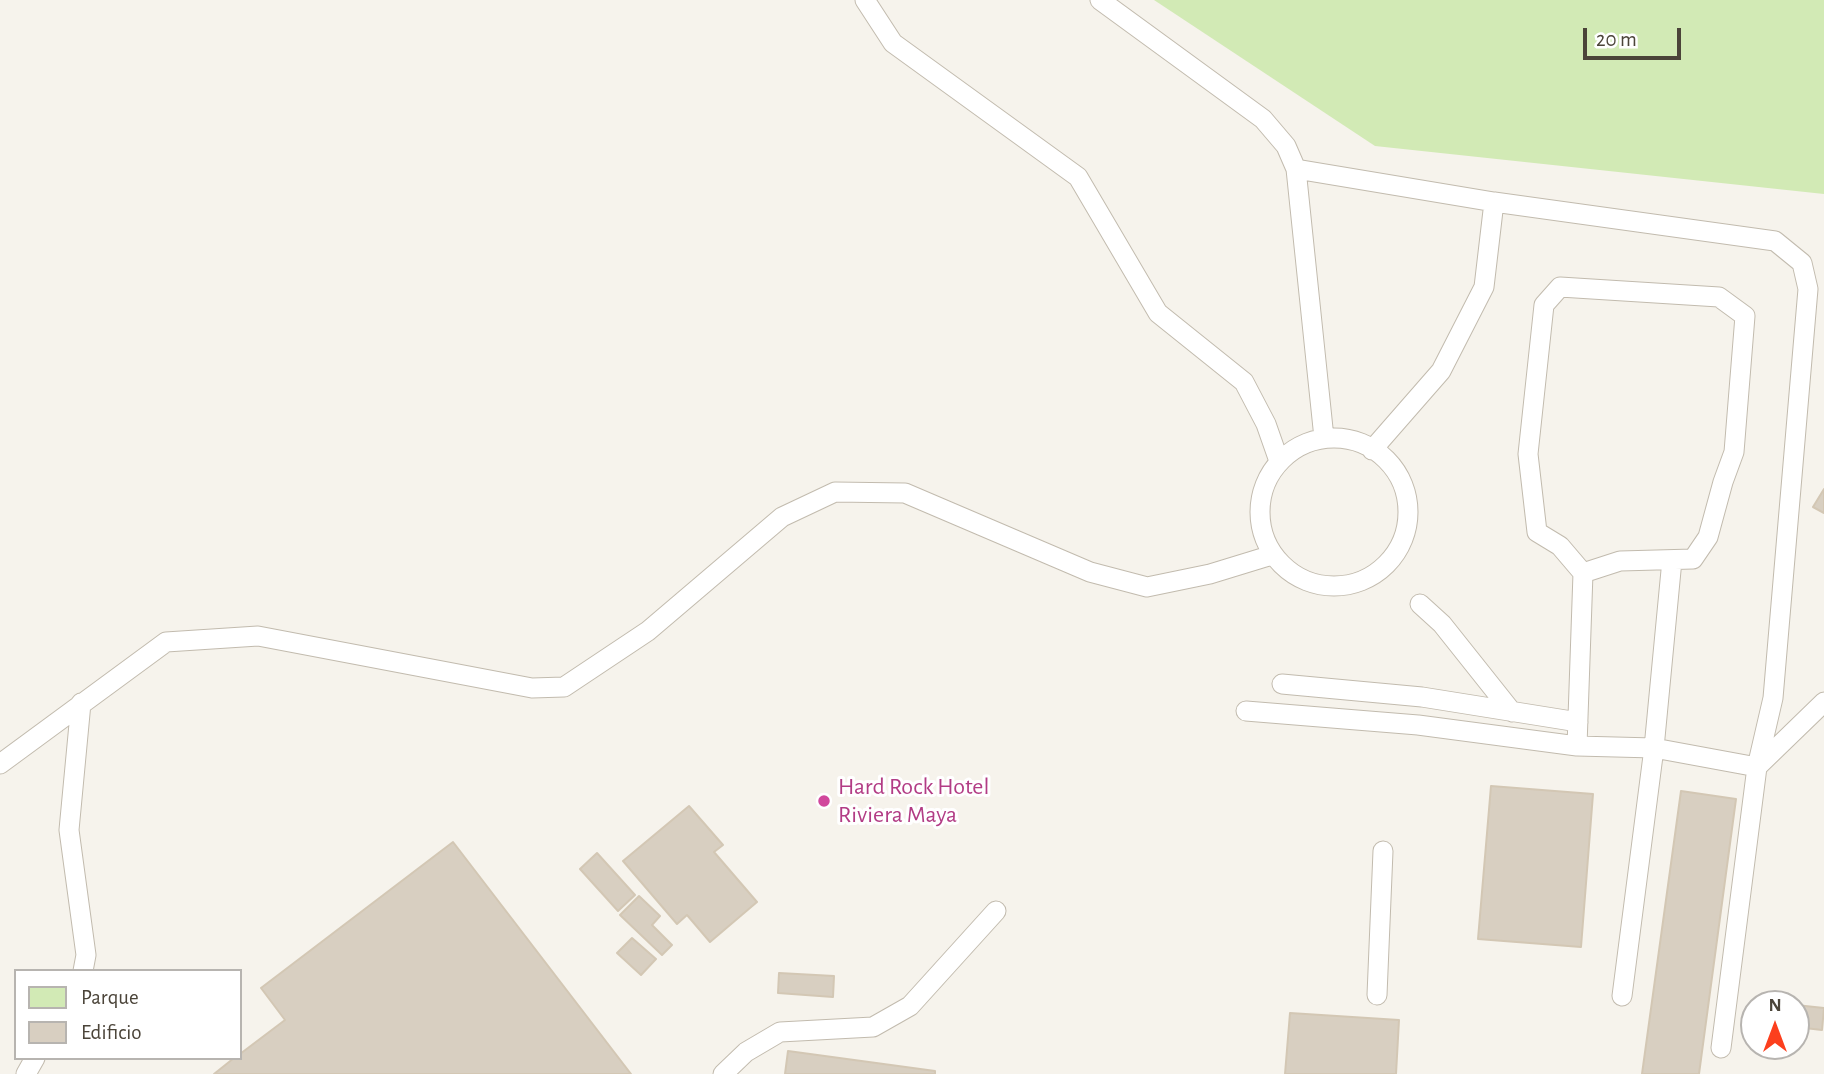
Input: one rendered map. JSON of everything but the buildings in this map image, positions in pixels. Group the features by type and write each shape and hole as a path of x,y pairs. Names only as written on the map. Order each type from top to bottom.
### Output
{"lane":[{"path":"865,0 893,43 1078,177 1158,313 1244,382 1266,424 1279,461"},
{"path":"1100,0 1263,119 1286,146 1296,169 1324,438"},
{"path":"1296,169 1494,202 1775,241 1802,263 1808,289 1773,698 1757,767 1721,1048"},
{"path":"1372,450 1441,371 1483,287 1494,202"},
{"path":"1577,746 1583,573 1560,546 1536,532 1528,454 1544,305 1560,287 1719,297 1745,316 1734,452 1708,537 1693,559 1620,562 1583,573"},
{"path":"1324,438 1350,439 1385,457 1401,478 1407,494 1409,520 1401,545 1388,564 1367,579 1342,586 1314,584 1290,573 1272,555 1260,527 1259,501 1264,482 1279,461 1299,445 1324,438"},
{"path":"0,764 166,642 258,636 532,688 564,687 648,631 782,517 835,492 905,493 1090,572 1146,587 1210,574 1272,555"},
{"path":"1622,996 1654,748 1672,560"},
{"path":"1420,604 1442,624 1512,712"},
{"path":"1282,684 1422,697 1578,722"},
{"path":"1757,767 1824,702"},
{"path":"81,703 69,830 86,955 83,969"},
{"path":"1246,711 1418,726 1577,746 1654,748 1757,767"},
{"path":"1377,996 1383,851"},
{"path":"723,1074 746,1052 780,1032 873,1027 911,1006 996,911"}],"green space":[{"path":"1154,0 1824,0 1824,194 1375,146"}],"place":[{"name":"Hard Rock Hotel Riviera Maya","path":"824,801"}]}
